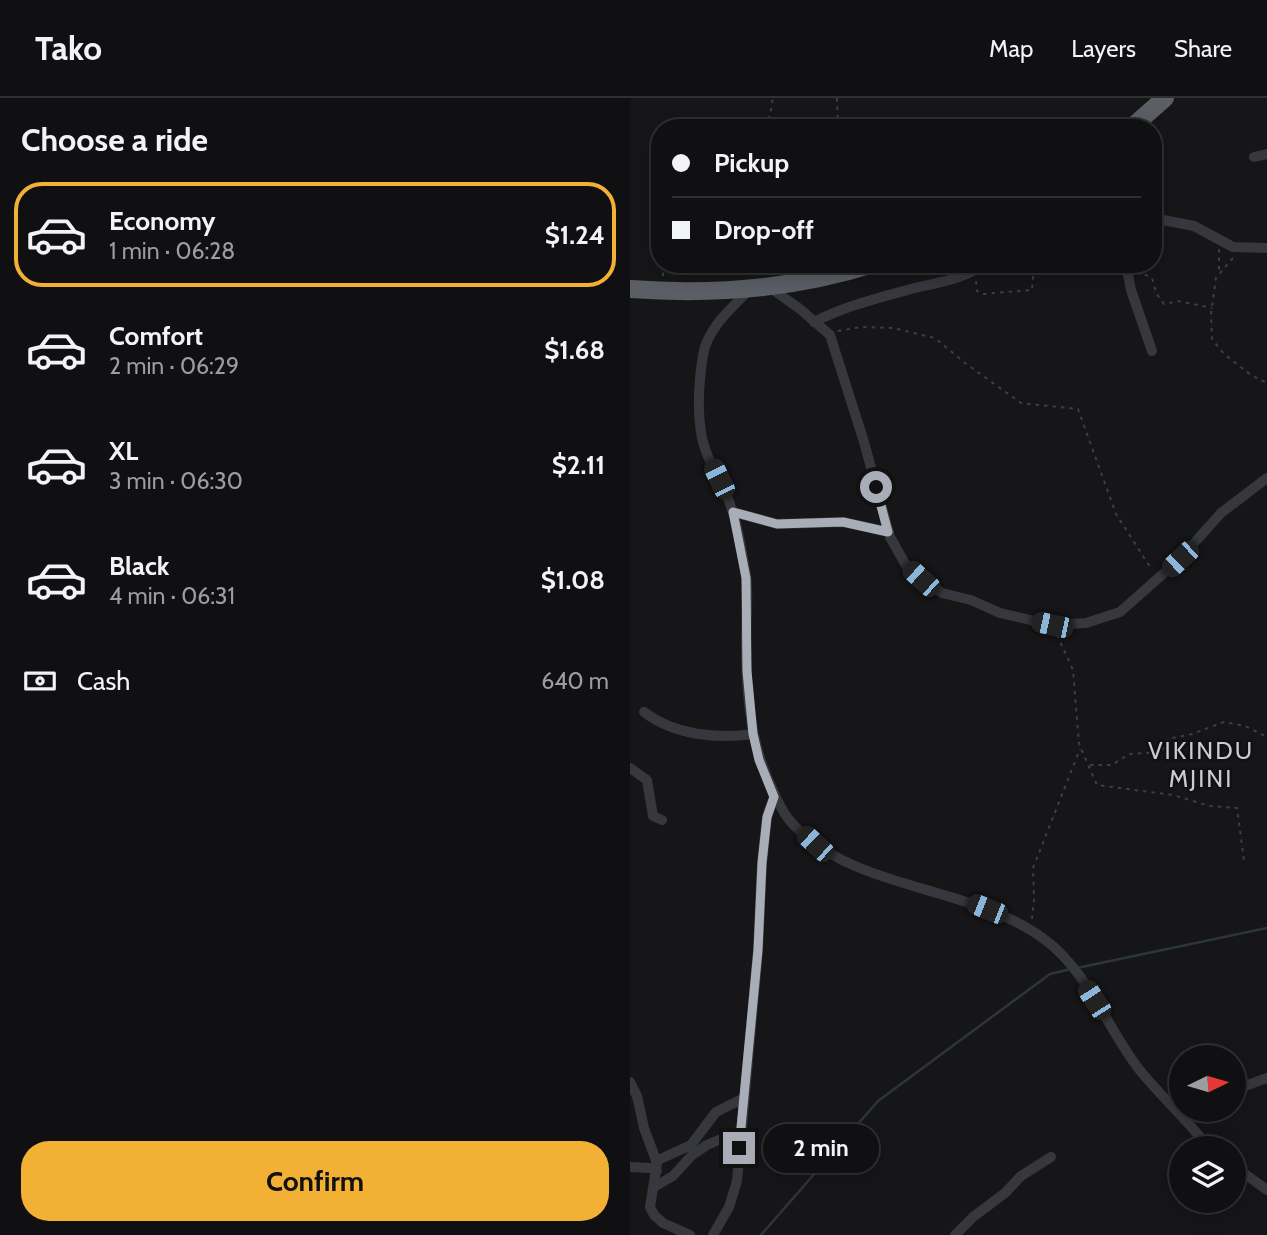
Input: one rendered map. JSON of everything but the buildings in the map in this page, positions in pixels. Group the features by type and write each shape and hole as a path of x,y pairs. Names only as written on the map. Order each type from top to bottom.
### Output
{"highway":[{"path":"1141,119 1165,98"},
{"path":"630,289 661,291 769,287 807,282 840,273"}],"street":[{"path":"1254,157 1267,154"},
{"path":"1162,220 1194,226 1218,241 1238,248 1267,248"},
{"path":"814,322 837,310 865,301 966,273"},
{"path":"1127,273 1152,351"},
{"path":"769,287 830,335 864,442 888,532 907,567 942,593 971,600 1000,613 1052,625 1086,622 1120,612 1158,579 1221,513 1267,478"},
{"path":"751,288 708,337 703,354 700,385 702,438 733,512 746,578 747,671 753,734 759,760 774,797 789,820 815,844 838,858 902,883 964,899 1010,918 1031,931 1065,957 1138,1068 1169,1096"},
{"path":"733,512 777,524 843,522 888,532"},
{"path":"644,712 674,729 725,737 753,734"},
{"path":"630,768 647,780 653,816 662,820"},
{"path":"713,1235 734,1194 758,950 762,863 767,817 774,797"},
{"path":"1246,1086 1267,1078"},
{"path":"630,1082 637,1096 656,1166 650,1207 663,1223 690,1235"},
{"path":"630,1167 656,1166 691,1145 716,1112 744,1098"},
{"path":"654,1187 673,1176 707,1145 742,1130"},
{"path":"955,1235 1021,1176 1051,1157"},
{"path":"1246,1175 1267,1190"}],"path":[{"path":"768,119 773,105 772,98"},
{"path":"837,98 838,119"},
{"path":"1218,241 1219,273"},
{"path":"1238,248 1232,260 1216,278 1212,308 1213,343 1251,375 1267,383"},
{"path":"961,276 973,278 982,294 1032,290 1033,273"},
{"path":"1141,273 1152,278 1156,293 1164,304 1178,301 1212,308"},
{"path":"830,335 851,327 861,327 892,328 935,338 1021,403 1078,409 1116,514 1158,579"},
{"path":"1052,625 1073,670 1081,747 1097,786 1173,795 1210,806 1237,808 1244,860"},
{"path":"1089,765 1112,765 1129,754 1161,752 1168,739 1192,734 1224,722 1245,726 1267,737"},
{"path":"1031,931 1034,899 1032,869 1081,747"}],"waterway":[{"path":"1077,968 1267,928"},
{"path":"761,1235 878,1101 1050,974 1071,969"}],"district":[{"name":"VIKINDU MJINI","path":"1201,765"}],"route":[{"path":"739,1148 758,950 762,863 767,817 774,797 759,760 753,734 747,671 746,578 733,512 777,524 843,522 888,532 876,487"}]}
